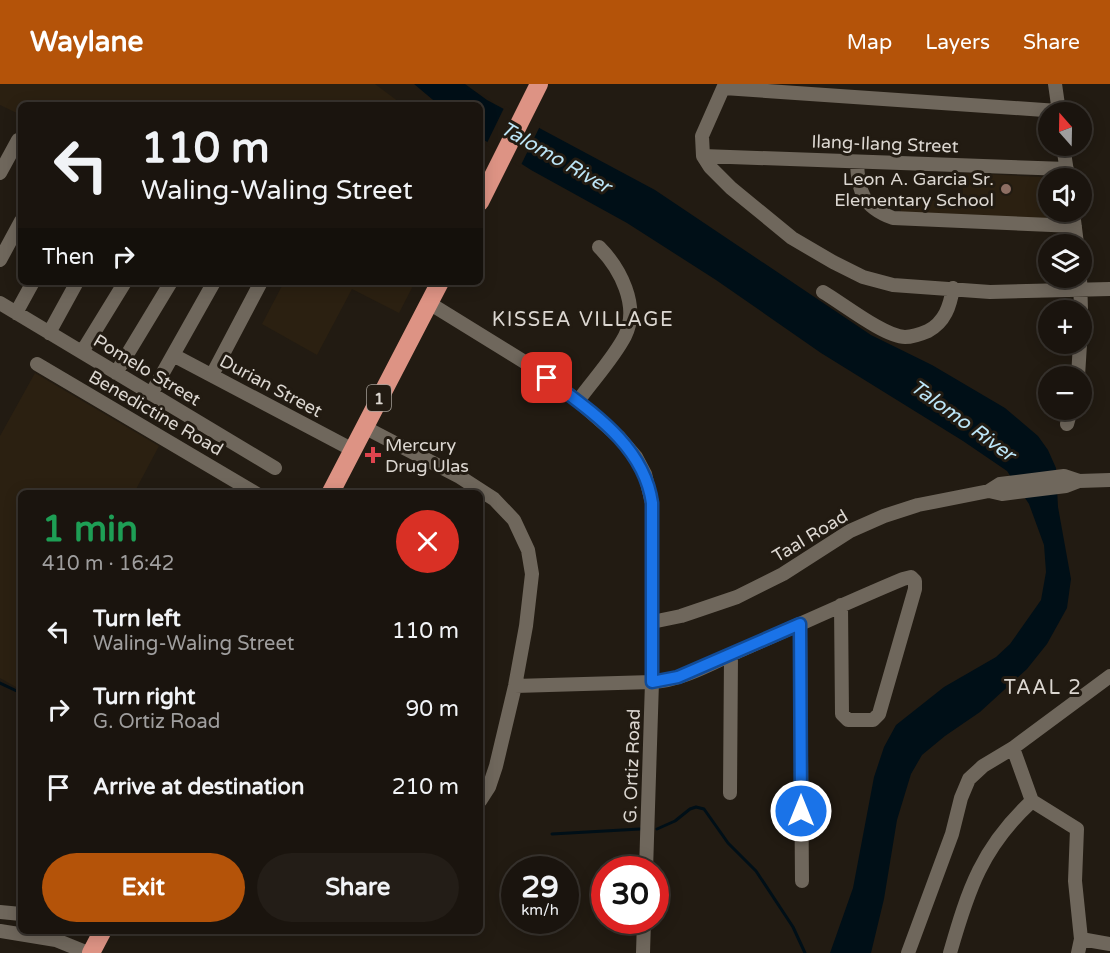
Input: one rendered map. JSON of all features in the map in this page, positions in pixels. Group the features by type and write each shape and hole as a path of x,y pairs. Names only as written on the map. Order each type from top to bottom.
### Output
{"highway":[{"path":"483,196 539,84"},
{"name":"1","path":"332,490 438,285"},
{"path":"89,953 101,934"}],"street":[{"path":"1055,84 1057,102"},
{"path":"1038,110 725,86 702,136 703,156 719,178 792,238 863,277 893,285 990,292 1038,288"},
{"path":"0,173 18,144"},
{"name":"Ilang-Ilang Street","path":"703,156 1038,172"},
{"path":"857,162 860,191 877,212 893,218 1075,226"},
{"path":"1074,222 1076,234"},
{"path":"0,260 18,227"},
{"path":"578,401 625,336 630,316 629,303 621,278 607,255 599,247"},
{"path":"16,313 31,285"},
{"path":"49,333 75,285"},
{"path":"82,352 123,285"},
{"path":"116,373 169,285"},
{"path":"151,394 212,285"},
{"path":"212,375 259,285"},
{"path":"1092,286 1110,289"},
{"path":"823,292 883,330 904,338 919,335 933,328 944,318 950,306 953,288"},
{"name":"Pomelo Street","path":"0,303 275,468"},
{"name":"G. Ortiz Road","path":"429,303 531,366 578,401 619,437 636,457 650,487 652,503 652,682 646,856"},
{"name":"Durian Street","path":"173,355 353,450"},
{"name":"Benedictine Road","path":"37,364 250,490"},
{"path":"1067,424 1068,420"},
{"path":"364,427 460,477 476,490"},
{"name":"Taal Road","path":"652,622 681,616 737,597 783,574 850,531 884,516 918,505 997,490 1070,481 1110,480"},
{"path":"483,496 505,508 514,520 525,540 532,574 526,626 515,686 489,787 483,796"},
{"path":"515,686 652,682 678,677 841,605 903,579 913,578 915,589 879,714 875,719 869,721 848,720 842,714 841,605"},
{"path":"800,624 802,880"},
{"path":"730,793 731,655"},
{"path":"908,953 952,834 961,798 969,779 983,766 1013,748 1110,676"},
{"path":"1013,748 1032,801 1077,829 1075,881 1079,946 1110,944"},
{"path":"950,953 966,900 981,865 1002,832 1032,801"},
{"path":"0,912 18,914"},
{"path":"0,931 18,934"},
{"path":"19,934 56,940 89,953"},
{"path":"643,953 644,934"}],"shaded area":[{"path":"0,84 375,84 399,102 18,102 18,114 0,105"},
{"name":"Leon A. Garcia Sr. Elementary School","path":"964,173 1038,177 1038,222 901,213 900,201 962,200"},
{"path":"282,285 413,285 399,313 352,289 317,355 262,324"},
{"path":"35,373 159,446 136,490 18,490 18,688 0,678 0,436"}],"water":[{"name":"Talomo River","path":"414,84 465,84 487,100 655,190 871,335 932,365 1005,408 1038,436 1048,450 1056,468 1058,507 1071,579 1067,608 1047,644 1027,669 980,712 922,755 911,774 897,820 884,899 871,953 830,953 853,888 874,777 884,747 896,725 944,687 996,657 1010,644 1041,600 1046,572 1044,545 1029,504 1007,471 963,441 821,353 716,280 627,223 531,170 484,140 483,102 435,102"}],"pier":[{"path":"505,106 541,124 520,167 486,145"}],"waterway":[{"path":"0,683 18,692"},
{"path":"657,829 675,821 690,809 696,807 704,809 728,843 756,871 793,927 805,953"},
{"path":"552,834 640,829"}],"place":[{"name":"Leon A. Garcia Sr. Elementary School","path":"1006,189"},
{"name":"Mercury Drug Ulas","path":"373,455"}],"district":[{"name":"KISSEA VILLAGE","path":"583,319"},
{"name":"TAAL 2","path":"1043,687"}],"route":[{"path":"547,378 578,401 619,437 636,457 650,487 652,503 652,682 678,677 800,624 801,811"}]}
